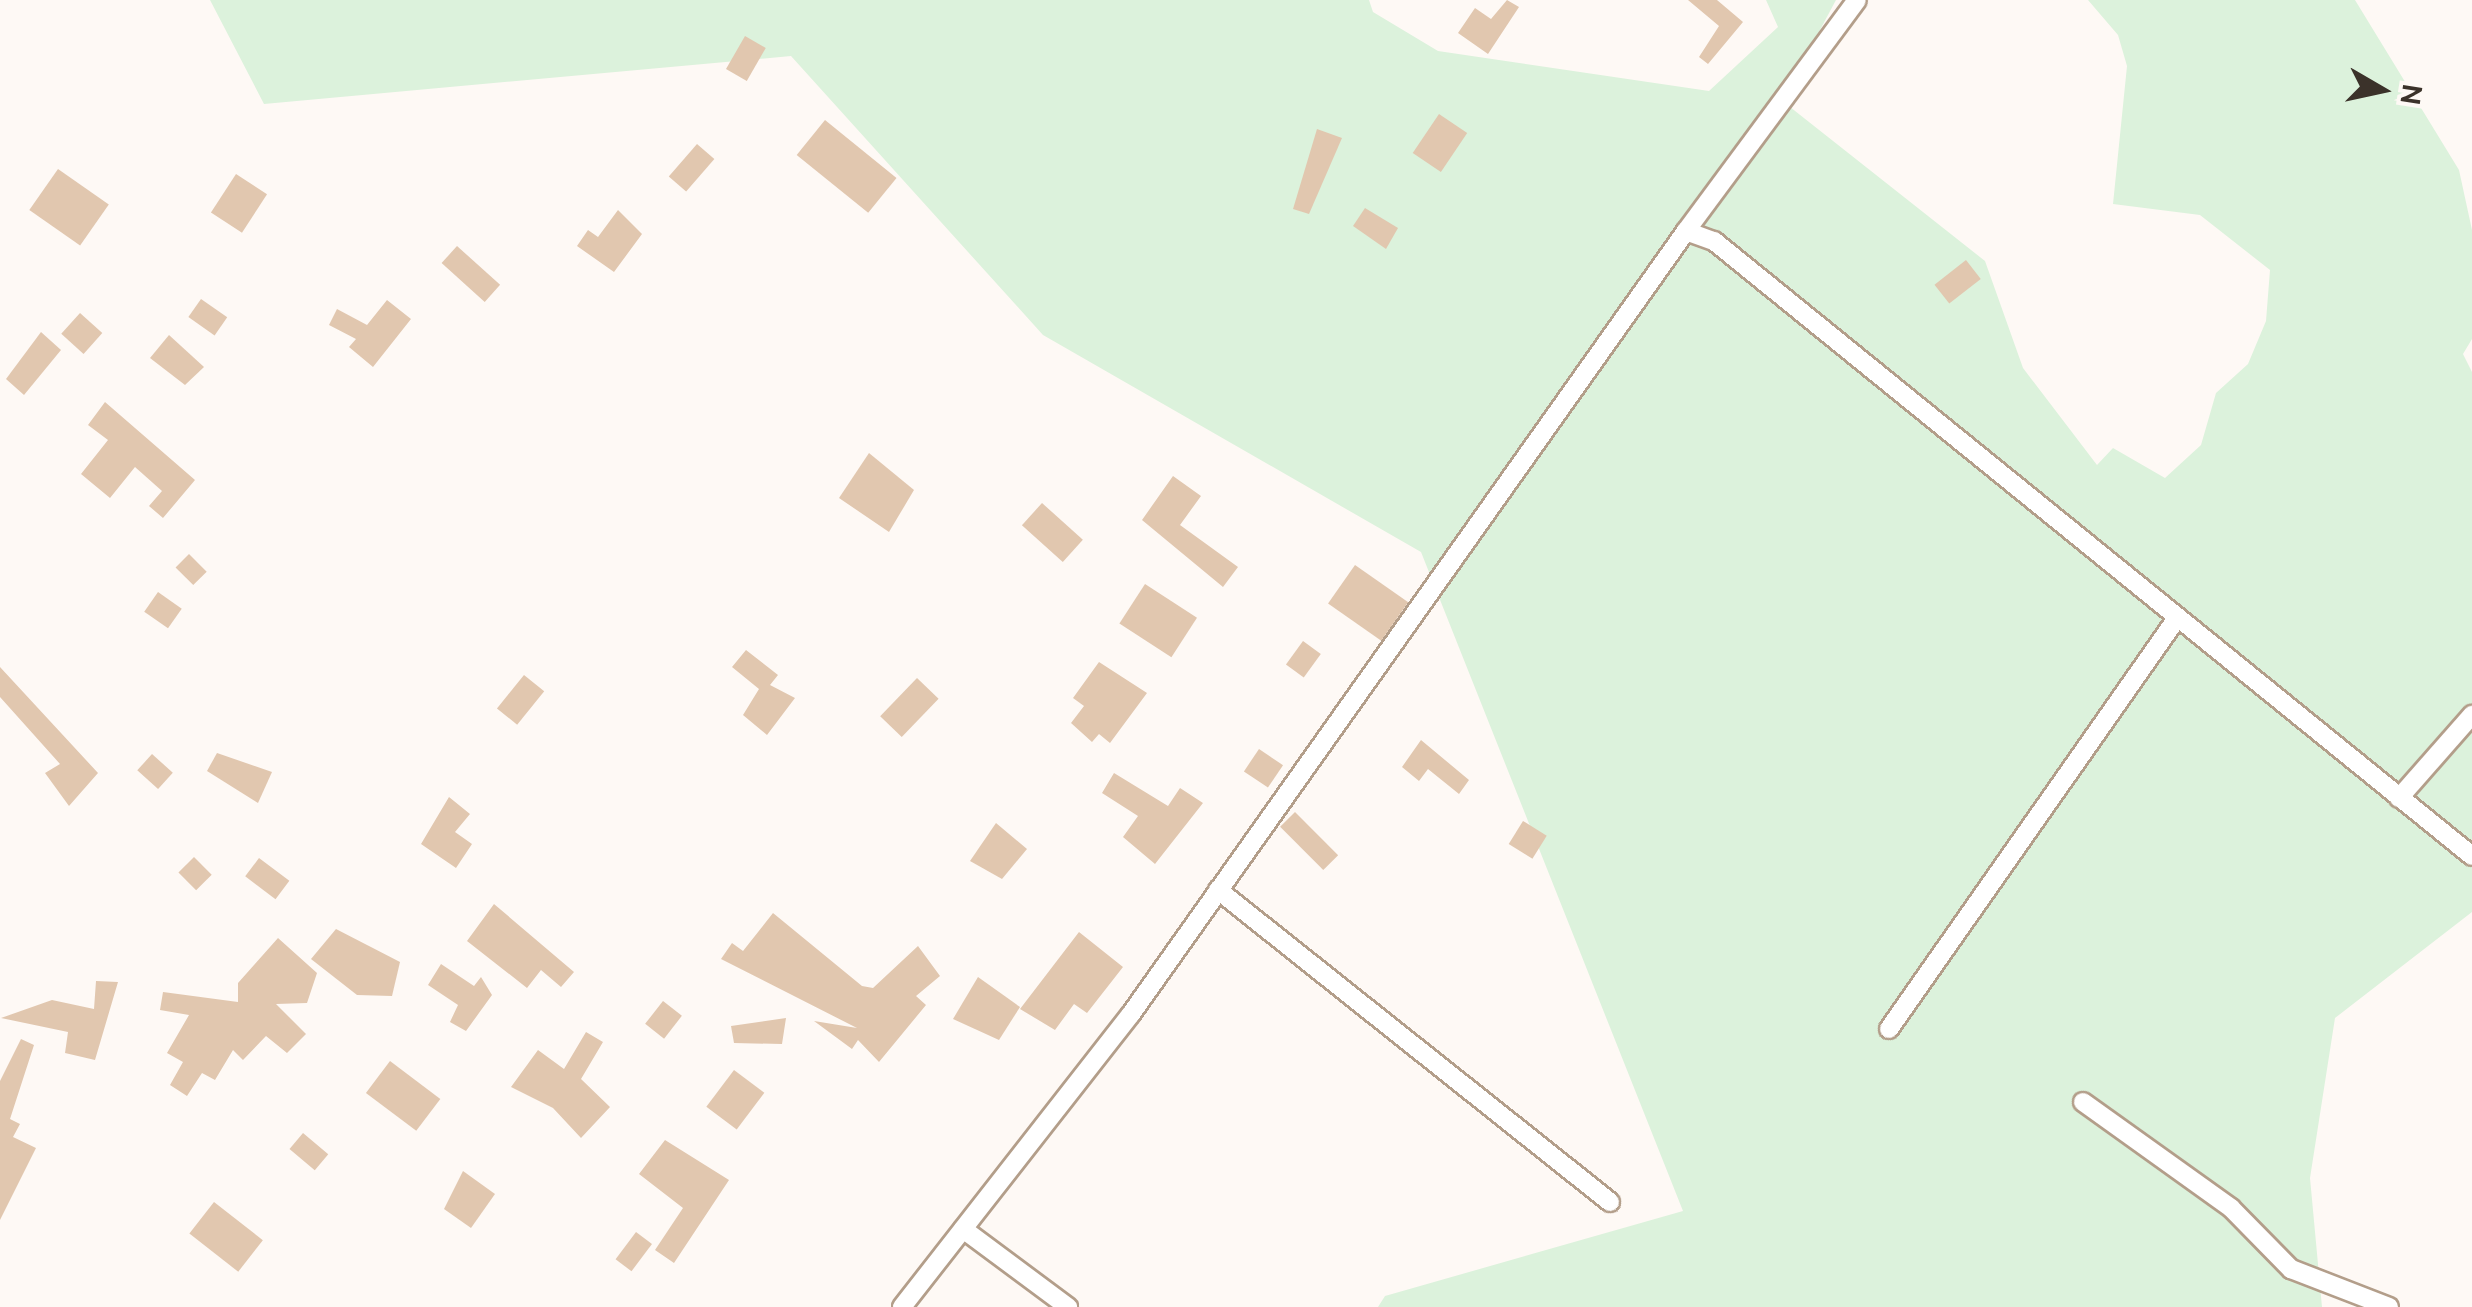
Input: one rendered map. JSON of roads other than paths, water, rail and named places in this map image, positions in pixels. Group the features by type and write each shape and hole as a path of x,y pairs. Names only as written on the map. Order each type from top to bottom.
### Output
{"street":[{"path":"902,1307 1218,890 1686,231 1857,0"},
{"path":"1686,231 1714,241 2472,856"},
{"path":"1890,1029 2177,618"},
{"path":"2399,798 2472,715"},
{"path":"1218,890 1610,1202"},
{"path":"2082,1102 2231,1208 2291,1269 2389,1307"},
{"path":"963,1229 1068,1307"}]}
